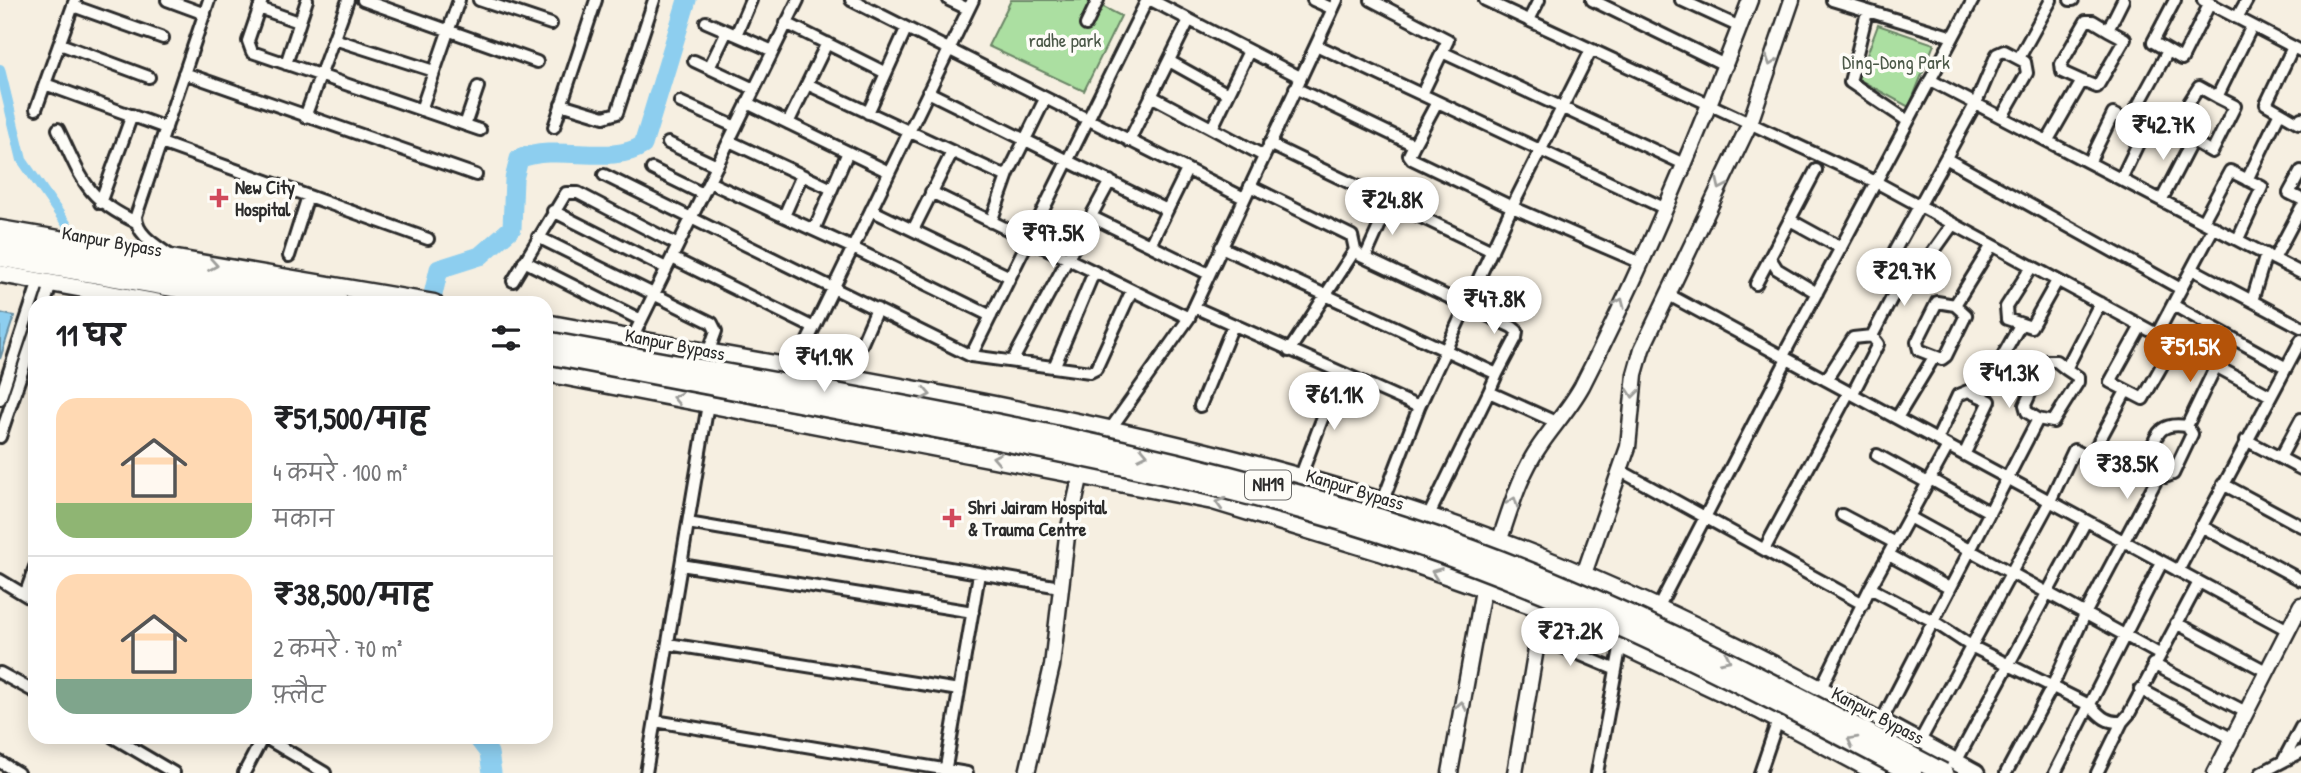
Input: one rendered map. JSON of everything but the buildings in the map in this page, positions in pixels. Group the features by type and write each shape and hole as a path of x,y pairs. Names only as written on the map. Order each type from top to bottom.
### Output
{"highway":[{"name":"Kanpur Bypass","path":"0,243 300,296"},
{"name":"Kanpur Bypass","path":"0,257 223,296"},
{"name":"Kanpur Bypass","path":"553,342 1146,454 1279,487 1416,530 1611,605 1949,767"},
{"name":"Kanpur Bypass","path":"553,355 1140,468 1321,514 1450,556 1602,617 1707,666 1912,773"}],"main road":[{"path":"0,229 397,296"},
{"path":"0,274 123,296"},
{"path":"553,324 794,369 1215,453 1428,517 1584,574 1881,722 1919,743 1949,767 1976,773"},
{"path":"553,374 1213,501 1380,552 1551,612 1778,720 1877,773"}],"street":[{"path":"167,0 205,14"},
{"path":"136,222 209,0"},
{"path":"286,64 307,0"},
{"path":"305,117 348,0"},
{"path":"363,0 537,62"},
{"path":"421,110 459,0"},
{"path":"479,0 551,24"},
{"path":"554,127 596,0"},
{"path":"561,104 604,117 617,113 654,0"},
{"path":"709,68 751,0"},
{"path":"632,339 797,0"},
{"path":"850,0 1244,198"},
{"path":"794,369 970,5 948,0"},
{"path":"1086,25 1098,0"},
{"path":"971,356 1149,0 1300,77"},
{"path":"1027,773 1052,666 1060,587 1081,474 1191,312 1335,5 1313,0"},
{"path":"1371,0 1446,37 1448,44 1422,94"},
{"path":"1485,0 1876,182 2269,395"},
{"path":"1529,20 1539,0"},
{"path":"1592,0 1727,66"},
{"path":"1450,773 1481,589 1522,478 1539,447 1582,386 1710,106 1750,0"},
{"path":"1584,574 1628,447 1635,374 1642,349 1750,123 1792,0"},
{"path":"1832,0 1953,37"},
{"path":"1874,0 1850,82 1908,121"},
{"path":"1657,610 1816,293 1973,0"},
{"path":"2019,58 2051,0"},
{"path":"2108,30 2123,0"},
{"path":"2175,0 2153,42 2182,59 2206,2 2297,49 2266,104 2299,123 2301,118"},
{"path":"2238,18 2247,0"},
{"path":"1685,1 1740,27"},
{"path":"36,109 74,3 163,38"},
{"path":"299,22 260,4 248,41 249,50 480,130"},
{"path":"1129,141 1189,20"},
{"path":"2086,21 2093,21 2108,30 2124,39 2097,87 2062,72 2061,64 2086,21"},
{"path":"706,22 773,51"},
{"path":"786,23 886,73"},
{"path":"2217,97 2252,26"},
{"path":"868,113 906,29"},
{"path":"334,39 434,71"},
{"path":"788,123 827,43"},
{"path":"60,44 149,77"},
{"path":"1315,44 1664,208"},
{"path":"1382,503 1419,407 1512,206 1591,50"},
{"path":"1212,128 1250,51"},
{"path":"1953,224 1921,269 1895,256 1895,250 1922,207 1976,103 1997,54 2004,51 2025,62 2027,74 2003,115"},
{"path":"2129,122 2168,51"},
{"path":"1444,53 1684,164"},
{"path":"694,61 754,89"},
{"path":"1169,61 1228,94"},
{"path":"184,73 476,175"},
{"path":"1930,80 2003,115 2301,273"},
{"path":"2048,140 2082,81"},
{"path":"45,84 166,128"},
{"path":"807,84 1003,175 1008,174"},
{"path":"466,125 478,87"},
{"path":"2199,87 2217,97 2235,106 2212,152 2172,129 2199,87"},
{"path":"1295,88 1414,145"},
{"path":"928,92 1167,211"},
{"path":"1151,96 1264,156"},
{"path":"991,222 1008,174 1045,100"},
{"path":"680,102 736,127"},
{"path":"1437,102 1409,155 1412,159 1639,262"},
{"path":"747,103 890,172"},
{"path":"2247,180 2280,112"},
{"path":"2090,161 2113,114 2146,129 2122,177"},
{"path":"100,203 132,115"},
{"path":"58,129 87,188 100,203 136,222 143,235 173,257"},
{"path":"729,141 832,189"},
{"path":"2162,199 2192,141"},
{"path":"668,143 717,166"},
{"path":"161,144 428,239"},
{"path":"1269,144 1492,251"},
{"path":"814,230 848,152"},
{"path":"913,230 952,152"},
{"path":"1947,159 2181,289"},
{"path":"652,169 703,194"},
{"path":"1150,245 1187,170"},
{"path":"1756,284 1816,170"},
{"path":"2203,221 2230,171 2262,187 2238,239"},
{"path":"2301,171 2289,192 2301,199"},
{"path":"604,175 971,356 1055,365 1090,372 1096,369 1132,290"},
{"path":"784,216 802,175"},
{"path":"1013,360 1110,181"},
{"path":"709,182 853,248 991,316"},
{"path":"1250,186 1352,236 1355,250 1364,258 1517,331 1428,517"},
{"path":"931,192 1132,290 1233,325 1419,407"},
{"path":"513,281 562,196 578,193 678,245"},
{"path":"289,256 308,196"},
{"path":"1364,258 1390,202"},
{"path":"2252,301 2270,256 2301,208"},
{"path":"871,210 1010,277"},
{"path":"553,211 814,327"},
{"path":"1092,217 1209,274"},
{"path":"1790,220 1841,248"},
{"path":"2157,334 2214,227"},
{"path":"538,237 715,326 708,353"},
{"path":"1955,305 1992,245"},
{"path":"1222,247 1497,373"},
{"path":"1289,351 1355,250"},
{"path":"1770,258 1777,269 1816,293"},
{"path":"524,261 641,320"},
{"path":"1872,337 1909,265"},
{"path":"2032,266 2005,310 2007,319 2031,327 2057,281"},
{"path":"2192,269 2301,327"},
{"path":"1055,365 1094,272"},
{"path":"45,282 45,296"},
{"path":"39,296 45,282"},
{"path":"1669,295 2288,630"},
{"path":"1937,302 1955,305 1966,312 1965,318 1946,356 1942,359 1919,350 1917,342 1937,302"},
{"path":"2066,369 2100,303"},
{"path":"2173,304 2285,367"},
{"path":"852,366 877,309"},
{"path":"0,399 28,323"},
{"path":"1200,407 1233,325"},
{"path":"1981,396 2020,325"},
{"path":"2141,326 2110,383 2143,399 2174,344"},
{"path":"1826,380 1853,338 1872,337"},
{"path":"1765,548 1878,344 1872,337"},
{"path":"2178,570 2269,395 2301,340"},
{"path":"1,433 28,353"},
{"path":"14,357 25,362"},
{"path":"1897,418 1934,357"},
{"path":"2045,361 2056,361 2066,369 2078,377 2078,383 2053,422 2038,419 2027,412 2025,405 2045,361"},
{"path":"2187,426 2216,366"},
{"path":"1300,478 1339,374"},
{"path":"1937,440 1958,395 1964,390 1981,396 1990,401 1990,404 1965,453"},
{"path":"1919,743 2050,501 2074,450 2090,458 2126,391"},
{"path":"1489,392 1558,423"},
{"path":"646,773 708,404"},
{"path":"1881,722 2038,419"},
{"path":"2280,458 2301,419"},
{"path":"2170,423 2187,426 2192,434 2173,474 2159,475 2146,469 2145,464 2163,427 2170,423"},
{"path":"2246,440 2301,469"},
{"path":"1820,691 1870,588 1948,446"},
{"path":"1877,455 1989,512"},
{"path":"1621,471 1863,604"},
{"path":"2006,773 2052,687 2086,612 2159,475"},
{"path":"2223,484 2301,526"},
{"path":"1842,514 1895,543"},
{"path":"1909,517 2086,612 2123,634 2156,659 2244,711"},
{"path":"1949,767 2009,666 2086,521"},
{"path":"688,523 1060,587"},
{"path":"2201,526 2301,580"},
{"path":"1889,555 1950,588"},
{"path":"2055,773 2091,706 2123,634 2162,562"},
{"path":"681,565 973,612"},
{"path":"945,771 979,574"},
{"path":"0,580 28,597"},
{"path":"2097,773 2199,582"},
{"path":"25,595 28,587"},
{"path":"1870,588 1933,621 1971,646 2091,706 2104,720 2122,722"},
{"path":"2215,773 2244,711 2301,606"},
{"path":"1515,773 1538,637 1551,612"},
{"path":"2176,623 2266,671"},
{"path":"1538,637 1614,669"},
{"path":"1597,773 1620,643"},
{"path":"668,644 959,691"},
{"path":"0,673 28,688"},
{"path":"2140,689 2231,738"},
{"path":"1760,773 1778,720"},
{"path":"655,721 967,773"},
{"path":"2283,761 2301,727"},
{"path":"125,744 174,773"},
{"path":"244,773 260,744"},
{"path":"276,744 325,773"},
{"path":"2261,773 2300,754"},
{"path":"0,762 18,773"}],"green space":[{"name":"radhe park","path":"1011,0 1090,0 1121,16 1084,91 988,46"},
{"name":"Ding-Dong Park","path":"1878,25 1934,44 1909,107 1858,79"}],"water":[{"path":"0,313 14,316 0,359"}],"waterway":[{"path":"433,296 439,269 480,256 512,228 514,179 519,159 550,153 615,154 643,145 687,0"},
{"path":"0,69 22,160 81,245"},
{"path":"482,744 489,753 492,773"}],"place":[{"name":"New City Hospital","path":"219,198"},
{"name":"Shri Jairam Hospital & Trauma Centre","path":"952,518"}]}
